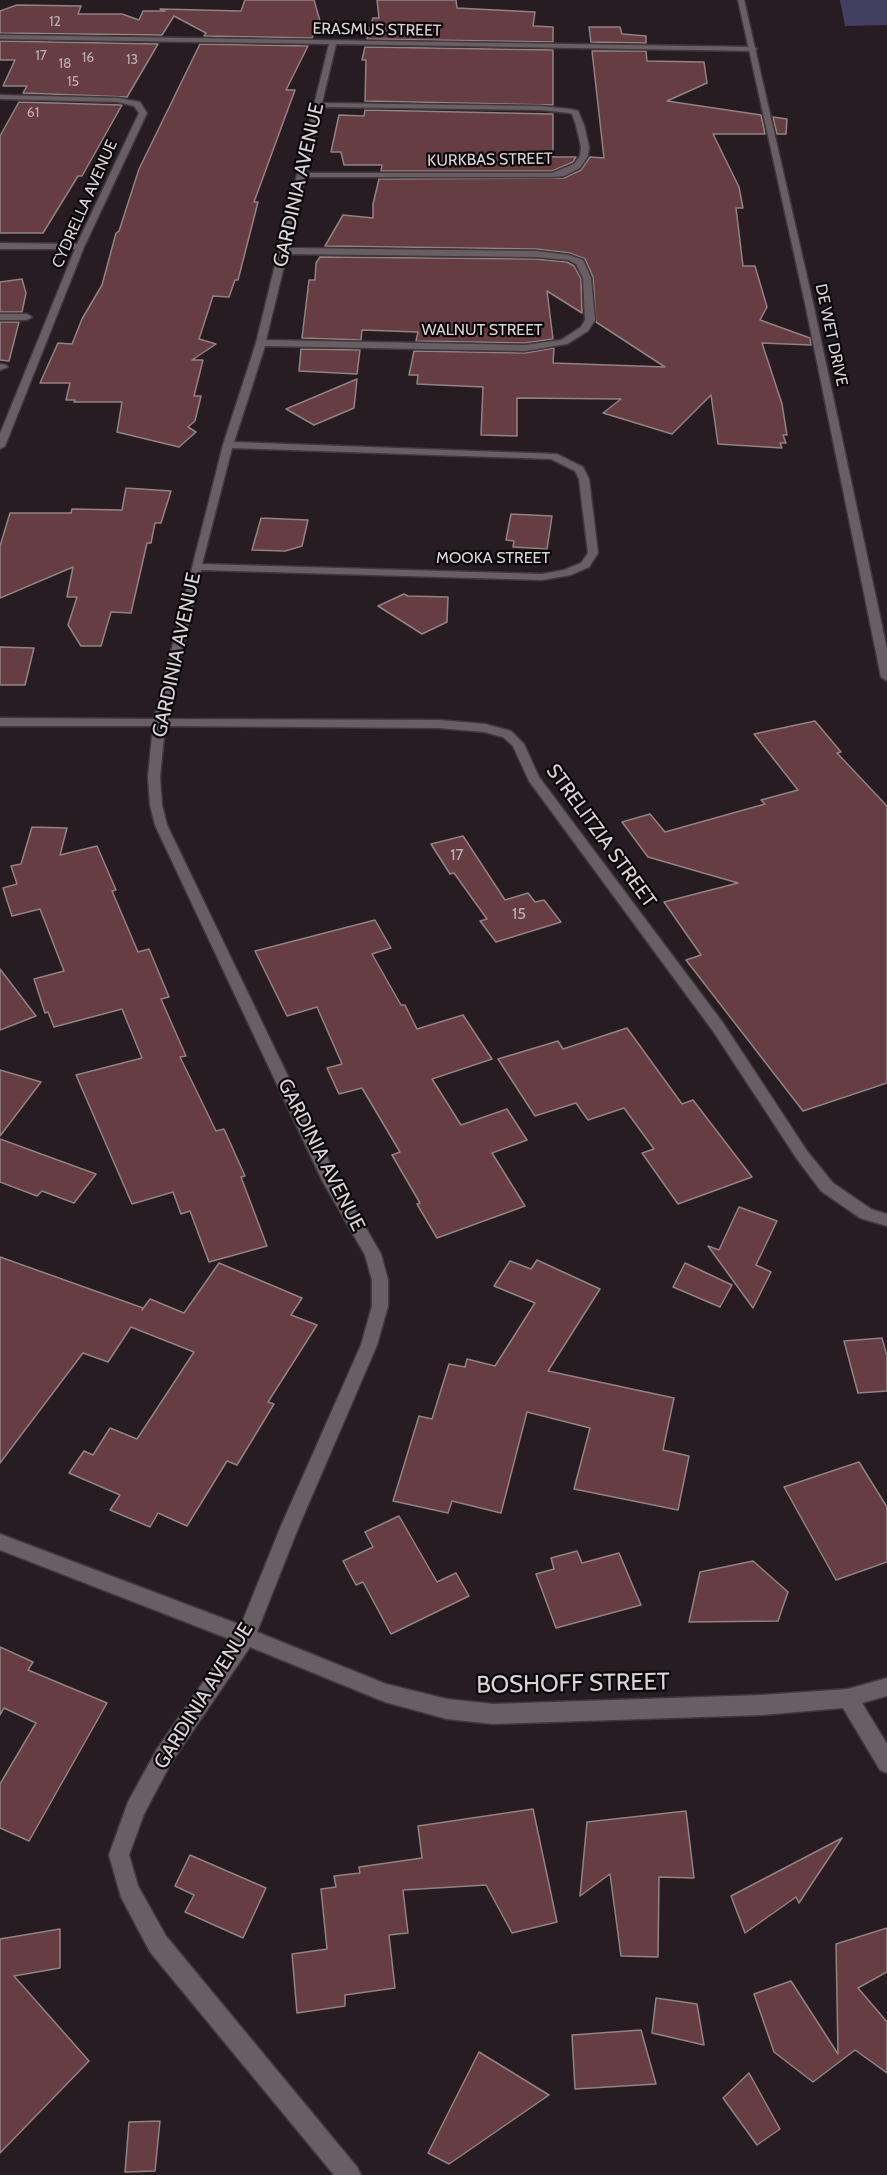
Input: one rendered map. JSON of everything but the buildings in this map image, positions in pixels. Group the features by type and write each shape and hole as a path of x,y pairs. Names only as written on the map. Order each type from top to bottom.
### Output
{"street":[{"name":"DE WET DRIVE","path":"741,0 754,49 887,677"},
{"name":"ERASMUS STREET","path":"0,38 754,49"},
{"name":"GARDINIA AVENUE","path":"333,42 261,343 228,445 196,567 159,723 154,777 158,816 330,1180 373,1254 380,1280 380,1306 369,1345 290,1526 246,1636 164,1756 135,1809 119,1855 128,1890 158,1944 349,2175"},
{"name":"CYDRELLA AVENUE","path":"0,97 112,99 130,102 142,108 143,113 80,247 0,446"},
{"name":"KURKBAS STREET","path":"302,175 552,175 561,174 577,166 584,156 585,147 575,113 570,111 540,108 318,105"},
{"path":"0,246 80,247"},
{"name":"WALNUT STREET","path":"261,343 525,348 564,342 585,329 590,320 587,278 580,262 568,258 536,254 284,252"},
{"path":"0,317 27,317"},
{"name":"MOOKA STREET","path":"196,567 542,577 567,573 585,565 593,553 584,479 579,469 553,456 228,445"},
{"name":"STRELITZIA STREET","path":"0,722 439,724 485,728 507,734 518,744 533,778 718,1027 802,1155 827,1187 866,1214 887,1220"},
{"name":"BOSHOFF STREET","path":"0,1542 246,1636 385,1693 418,1703 493,1714 762,1705 848,1698 887,1687"},
{"path":"848,1698 887,1763"}],"shaded area":[{"path":"840,0 887,0 887,25 845,26"}]}
